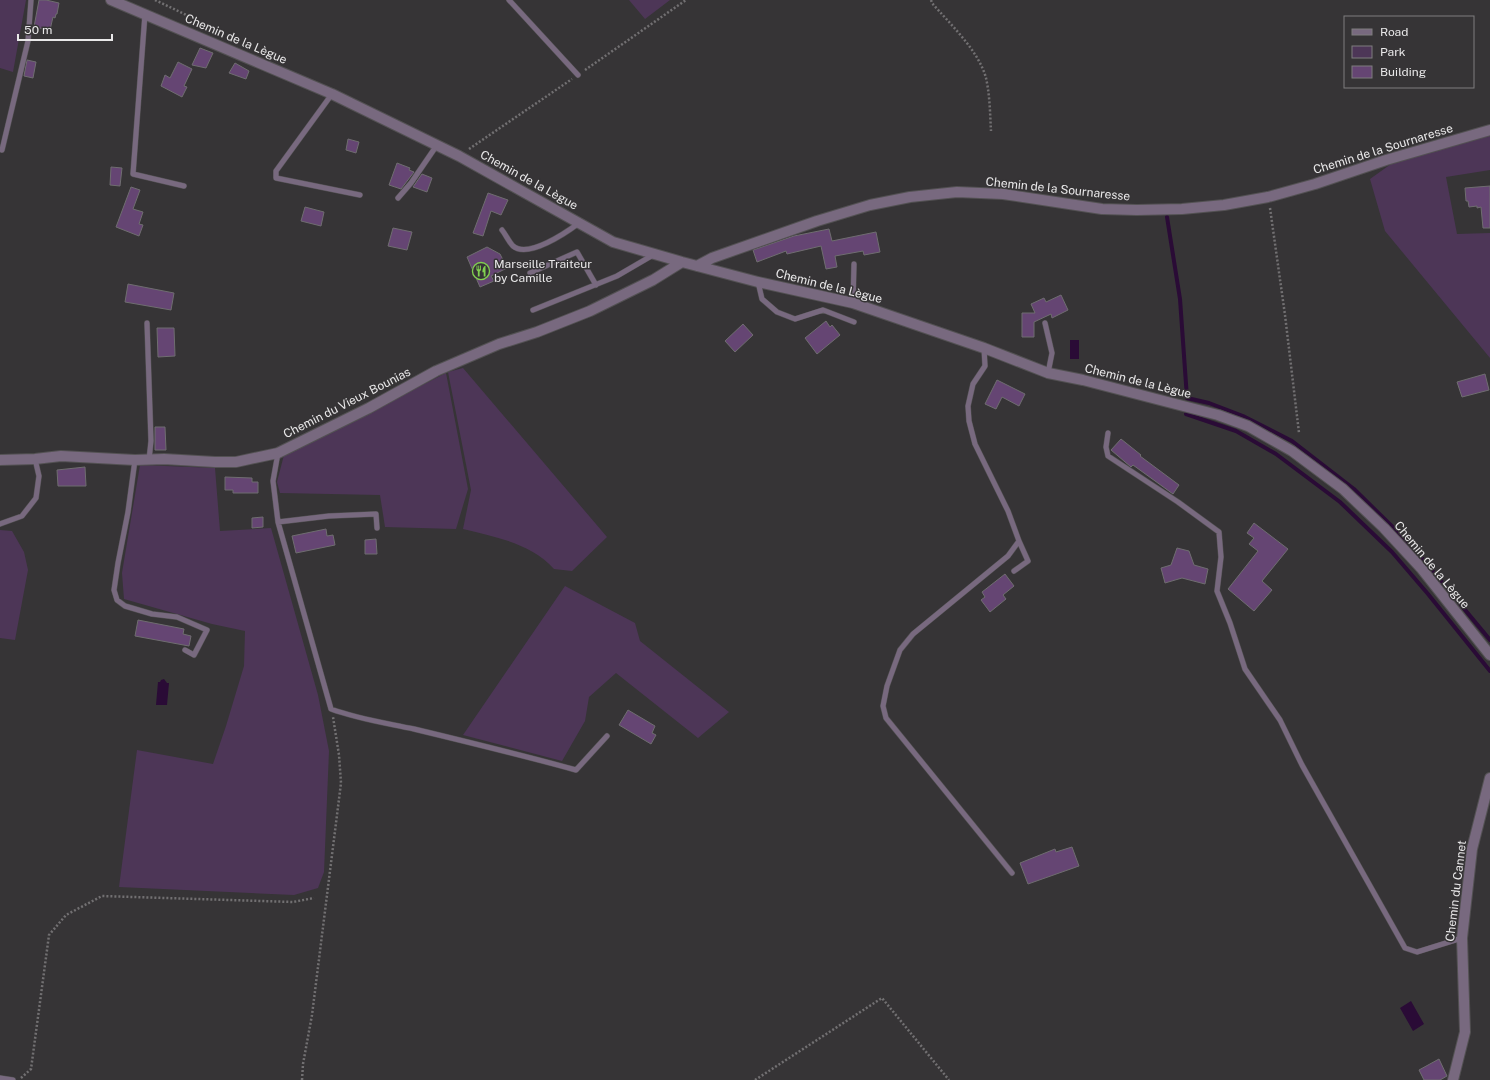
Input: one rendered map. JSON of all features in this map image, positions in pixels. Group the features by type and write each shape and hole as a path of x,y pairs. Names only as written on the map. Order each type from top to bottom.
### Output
{"street":[{"name":"Chemin de la Lègue","path":"111,0 332,94 459,156 613,242 758,282 853,303 984,348 1048,373 1082,380 1218,415 1248,426 1292,451 1343,489 1384,528 1421,568 1490,655"},
{"name":"Chemin de la Sournaresse","path":"697,266 712,258 816,220 910,197 957,192 1003,194 1102,209 1182,209 1210,206 1268,197 1314,184 1386,160 1490,130"},
{"name":"Chemin du Vieux Bounias","path":"0,460 35,459 61,456 135,460 164,459 236,462 278,453 369,408 436,371 493,347 538,332 590,311 653,280 682,262"},
{"name":"Chemin du Cannet","path":"1453,1080 1465,1032 1462,938 1472,849 1490,778"}],"lane":[{"path":"2,150 28,40 31,0"},
{"path":"509,0 578,75"},
{"path":"145,14 133,174 184,186"},
{"path":"332,94 276,171 276,178 360,195"},
{"path":"398,198 411,183 437,145"},
{"path":"502,230 514,246 524,250 562,236 579,223"},
{"path":"530,273 577,252 596,284"},
{"path":"533,310 618,276 654,254"},
{"path":"853,303 854,264"},
{"path":"758,282 762,299 777,312 795,318 823,310 854,322"},
{"path":"1045,322 1052,353 1048,373"},
{"path":"147,323 151,440 149,460"},
{"path":"984,348 985,366 973,384 968,406 969,421 975,444 1008,512 1028,561 1014,570"},
{"path":"1108,433 1106,447 1108,456 1178,502 1219,532 1221,557 1218,591 1245,669 1280,720 1302,765 1405,948 1417,952 1462,938"},
{"path":"278,453 273,481 278,522 331,709 349,716 503,750 576,770 607,736"},
{"path":"0,524 22,516 36,498 39,476 35,459"},
{"path":"135,460 128,512 114,590 117,600 125,606 152,614 177,617 207,630 194,655 185,650"},
{"path":"278,522 329,516 376,514 377,528"},
{"path":"1012,873 886,718 883,706 887,686 900,650 913,634 1008,556 1019,541"},
{"path":"0,1078 13,1080"}],"path":[{"path":"155,0 197,20 205,26 208,33 206,40"},
{"path":"931,0 973,51 986,77 989,95 991,131"},
{"path":"1268,197 1285,315 1299,433"},
{"path":"302,1080 303,1064 313,1008 341,783 339,754 331,709"},
{"path":"19,1080 31,1069 49,935 66,914 102,896 293,902 314,898"},
{"path":"756,1080 882,998 949,1080"}],"green space":[{"path":"0,0 26,0 13,72 0,68"},
{"path":"629,0 670,0 645,19"},
{"path":"1490,135 1490,170 1446,177 1457,234 1490,233 1490,358 1385,231 1370,179 1391,164"},
{"path":"463,368 607,537 572,571 554,569 535,553 512,542 463,529 471,490 448,372"},
{"path":"446,373 468,489 456,529 385,527 380,495 280,493 277,482 284,455"},
{"path":"140,465 215,468 220,531 271,528 318,695 329,751 324,872 318,888 294,895 119,887 137,750 213,764 244,666 245,631 212,624 124,599 122,573"},
{"path":"0,530 12,531 24,552 28,570 15,640 0,638"},
{"path":"565,586 635,623 640,641 729,712 698,738 616,673 589,697 585,721 562,761 463,735"}],"shaded area":[{"path":"1070,340 1079,340 1079,359 1070,359"},
{"path":"164,679 167,683 169,683 167,705 156,705 158,682"},
{"path":"1411,1001 1424,1024 1413,1031 1400,1008"}],"building":[{"path":"39,0 59,3 57,14 55,18 53,17 50,30 34,27"},
{"path":"200,48 213,53 206,68 192,65"},
{"path":"27,60 36,62 33,78 24,76"},
{"path":"178,62 192,69 184,86 187,87 182,97 161,86 165,75 170,78"},
{"path":"235,63 249,71 246,79 229,73"},
{"path":"348,139 359,142 356,153 346,150"},
{"path":"397,163 410,168 409,170 414,172 401,189 389,185"},
{"path":"111,167 122,168 120,186 110,185"},
{"path":"422,174 432,178 427,192 413,187"},
{"path":"1490,186 1490,228 1483,228 1481,207 1469,207 1468,201 1466,201 1465,188"},
{"path":"131,187 140,190 133,209 143,212 139,224 143,225 139,236 116,227"},
{"path":"488,193 508,200 501,215 491,211 483,236 473,233"},
{"path":"305,207 324,212 321,226 301,221"},
{"path":"393,228 412,232 407,250 388,246"},
{"path":"829,229 832,241 876,232 880,252 864,255 863,251 835,256 837,267 826,269 821,246 787,254 786,251 757,262 753,250 794,236"},
{"name":"Marseille Traiteur by Camille","path":"487,247 500,254 507,268 491,276 494,281 480,287 467,257"},
{"path":"128,284 174,293 171,310 125,302"},
{"path":"1061,295 1068,310 1052,318 1051,314 1034,322 1034,337 1022,337 1022,313 1035,313 1031,304 1044,298 1046,302"},
{"path":"826,321 830,327 832,325 840,335 817,354 805,338"},
{"path":"743,324 753,335 735,352 725,341"},
{"path":"157,328 174,328 175,356 158,357"},
{"path":"1485,374 1489,390 1462,397 1457,382"},
{"path":"997,380 1025,394 1019,406 1002,397 996,409 985,404"},
{"path":"155,427 165,427 166,450 155,450"},
{"path":"1121,439 1141,455 1140,456 1179,485 1173,494 1133,465 1131,467 1111,450"},
{"path":"85,467 86,486 58,486 57,470"},
{"path":"225,477 252,478 252,482 258,482 258,493 233,493 233,490 225,490"},
{"path":"263,517 263,527 252,528 252,518"},
{"path":"1254,523 1288,549 1262,581 1272,590 1254,611 1228,589 1258,551 1249,544 1254,538 1247,533"},
{"path":"326,529 327,536 333,535 335,545 296,553 292,536"},
{"path":"376,539 377,554 365,554 365,540"},
{"path":"1177,548 1189,551 1194,565 1208,569 1205,584 1182,578 1165,583 1161,568 1171,565"},
{"path":"1005,574 1014,586 1003,595 1006,599 990,612 981,600 985,597 982,592"},
{"path":"138,620 184,629 183,634 191,636 189,646 135,636"},
{"path":"628,710 655,726 652,733 656,735 651,744 619,725"},
{"path":"1072,847 1079,866 1028,884 1020,863 1055,849 1056,852"},
{"path":"1439,1059 1447,1076 1440,1080 1424,1080 1419,1070"}],"waterway":[{"path":"1167,217 1180,299 1187,398 1209,403 1243,416 1292,441 1354,489 1412,546 1490,640"},
{"path":"1186,414 1236,431 1276,454 1340,502 1392,552 1490,671"}],"place":[{"name":"Marseille Traiteur by Camille","path":"481,271"}]}
